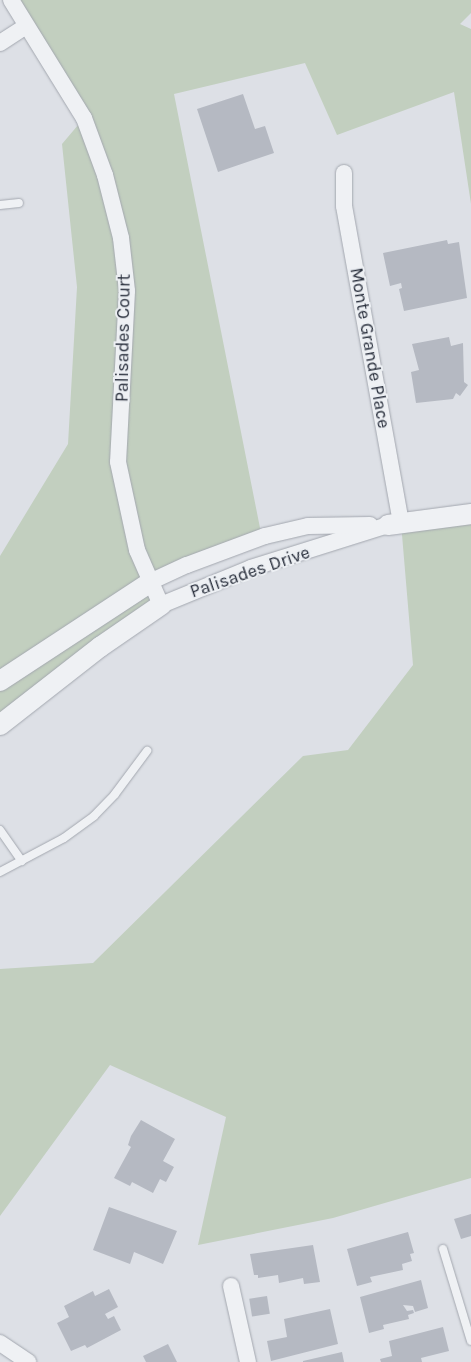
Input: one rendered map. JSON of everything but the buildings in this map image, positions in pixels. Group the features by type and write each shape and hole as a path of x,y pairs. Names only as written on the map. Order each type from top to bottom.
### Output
{"street":[{"name":"Palisades Court","path":"11,0 84,118 105,174 121,238 128,291 118,462 137,550 161,605"},
{"path":"0,43 26,26"},
{"name":"Monte Grande Place","path":"344,173 344,206 394,524"},
{"name":"Palisades Drive","path":"0,680 152,581 265,536 308,526 394,524 471,514"},
{"name":"Palisades Drive","path":"0,725 100,647 161,605 251,568 394,524"},
{"path":"231,1286 248,1362"},
{"path":"0,1344 28,1362"}],"lane":[{"path":"0,205 18,203"},
{"path":"0,872 22,861 94,816 115,794 147,751"},
{"path":"0,830 22,861"},
{"path":"443,1249 471,1341"}],"green space":[{"path":"11,0 471,0 471,13 460,24 471,29 471,204 454,92 337,135 305,63 174,94 262,538 155,581 161,605 0,725 0,556 68,444 77,287 62,144 84,118"},
{"path":"471,514 471,1178 333,1218 198,1245 226,1117 110,1065 0,1216 0,969 93,963 303,756 348,750 413,665 401,523"}]}
